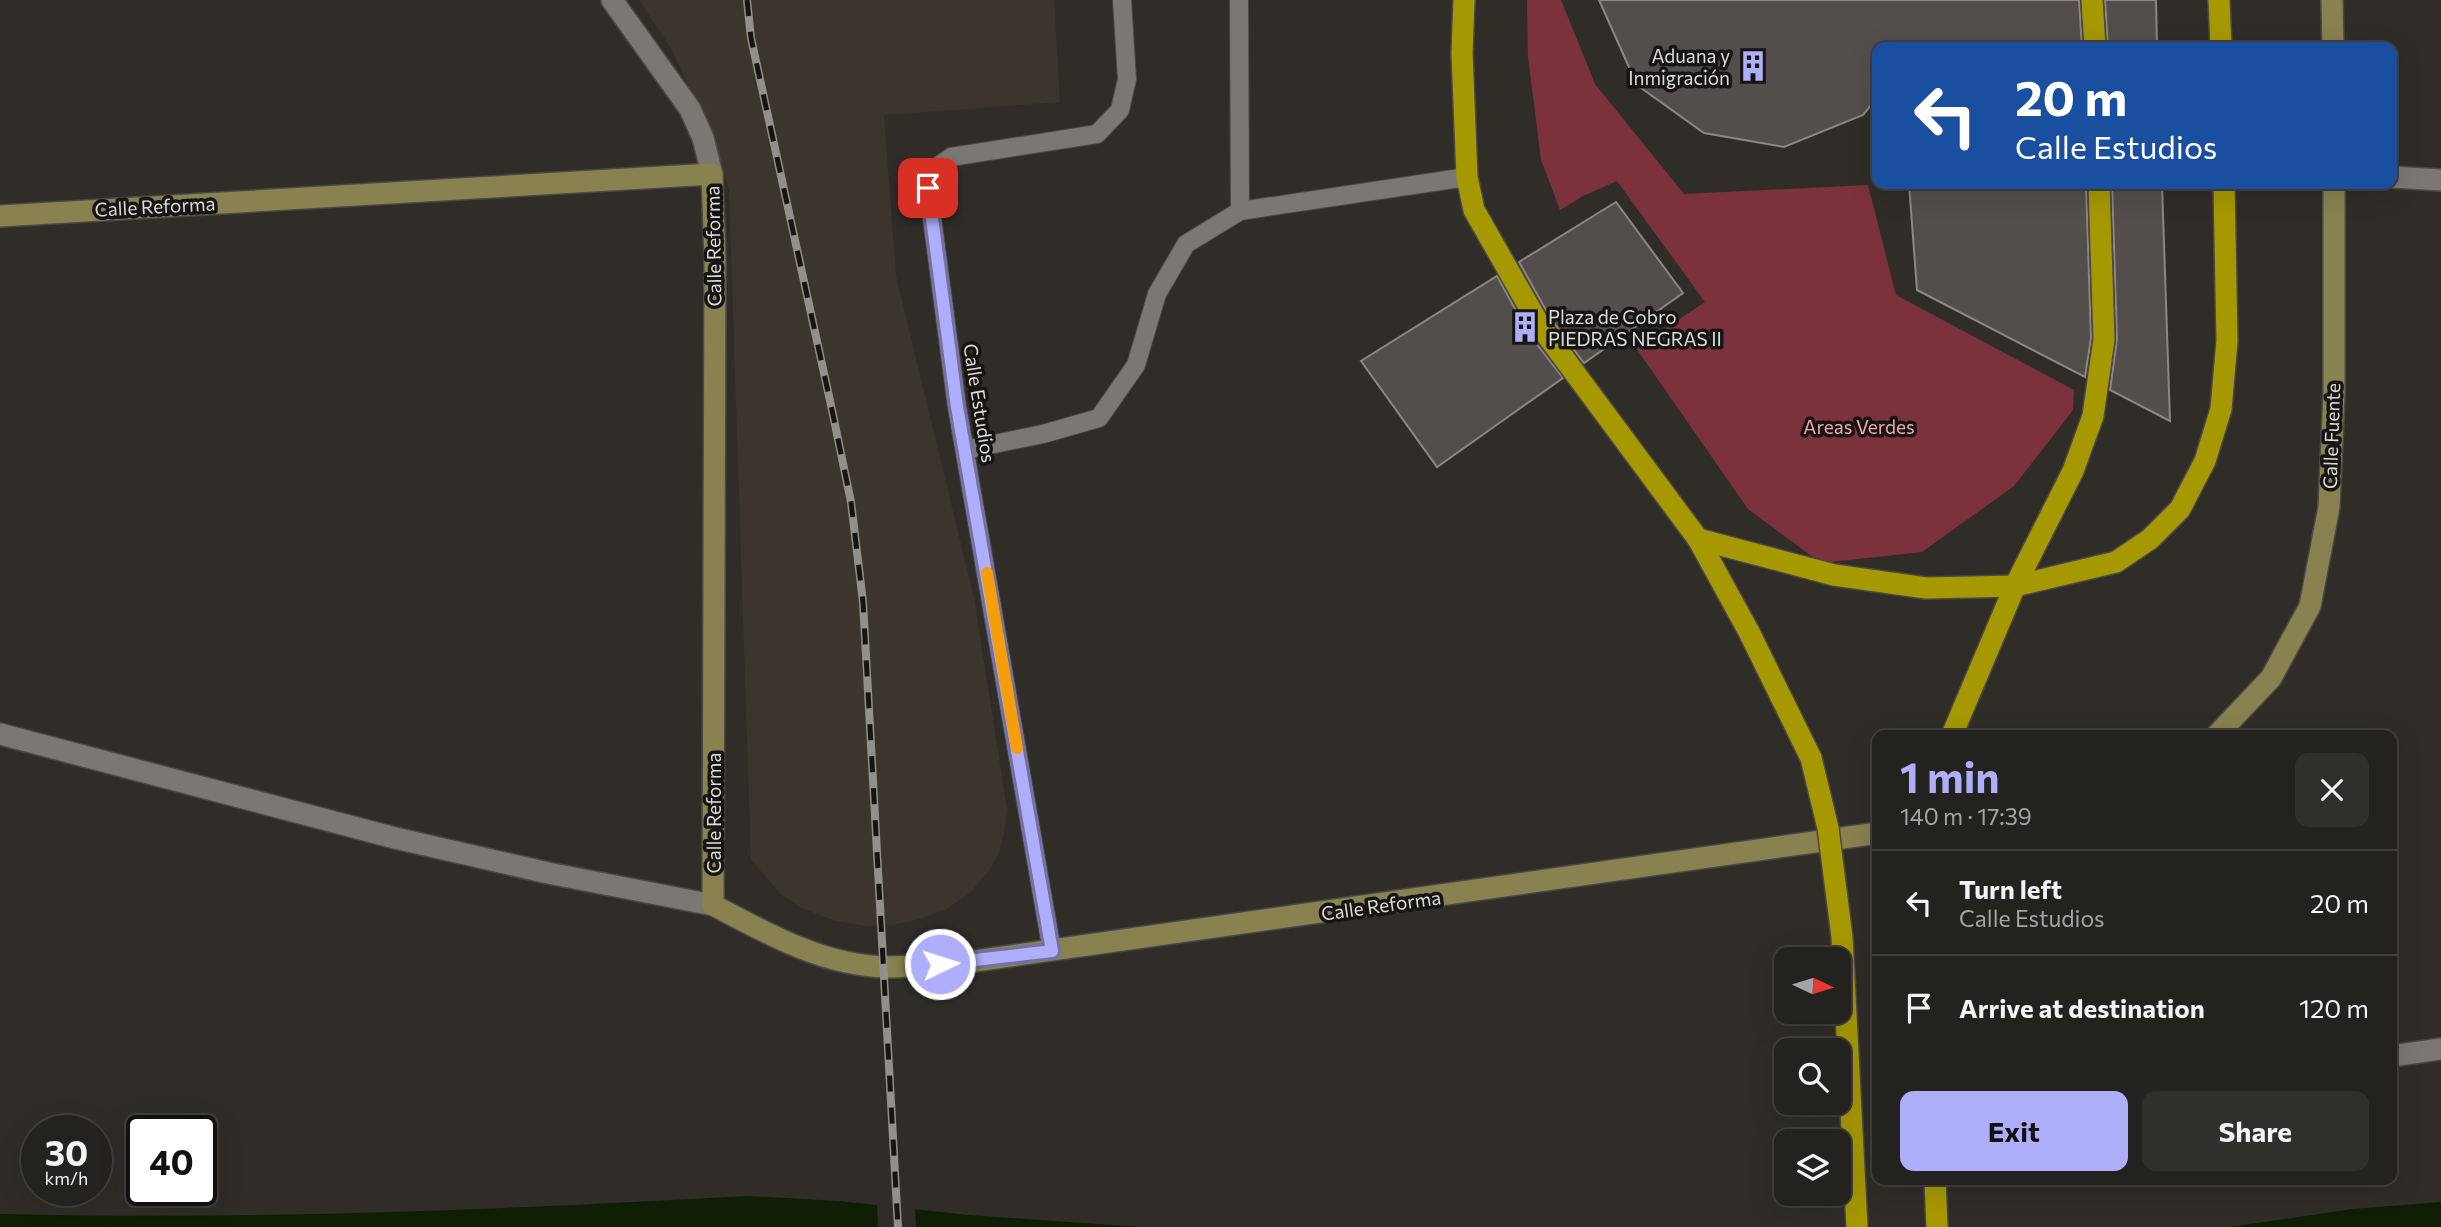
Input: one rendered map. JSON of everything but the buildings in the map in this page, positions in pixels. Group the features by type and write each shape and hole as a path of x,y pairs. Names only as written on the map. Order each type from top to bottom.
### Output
{"highway":[{"path":"1464,0 1462,53 1467,177 1474,209 1540,326 1698,538 1749,632 1811,758 1828,828 1842,937 1857,1227"},
{"path":"2092,0 2095,42"},
{"path":"2219,0 2221,42"},
{"path":"1953,730 2015,586 2073,471 2093,416 2104,340 2099,189"},
{"path":"1698,538 1834,575 1926,588 2015,586 2116,562 2150,539 2180,509 2205,461 2221,409 2227,341 2224,189"},
{"path":"1935,1185 1937,1227"}],"street":[{"path":"612,0 690,109 703,138 712,174"},
{"path":"2332,0 2333,42"},
{"name":"Calle Reforma","path":"0,216 712,174 715,259 713,905 786,944 825,958 884,967 968,962 1872,834"},
{"path":"2397,177 2441,180"},
{"name":"Calle Fuente","path":"2222,730 2271,678 2309,606 2329,507 2334,393 2334,189"},
{"path":"0,734 395,838 548,873 713,905"},
{"path":"2397,1055 2441,1049"}],"lane":[{"name":"Calle Estudios","path":"1052,951 965,450 928,188 934,169 951,157 1097,134 1120,110 1127,79 1122,0"},
{"path":"1239,0 1241,211"},
{"path":"965,450 1043,434 1099,418 1136,365 1157,294 1186,244 1241,211 1467,177"}],"shaded area":[{"path":"639,0 1054,0 1060,102 884,115 896,276 974,598 1007,809 999,854 989,871 970,893 948,908 923,918 898,924 866,926 835,921 800,907 781,894 751,860 729,189 708,125 670,47"},
{"path":"747,1196 839,1201 969,1215 1141,1227 0,1227 0,1214 280,1215 561,1206"},
{"path":"2441,1202 2441,1227 2229,1227 2353,1209"}],"green space":[{"name":"Areas Verdes","path":"1527,0 1561,0 1595,84 1684,194 1868,185 1896,295 2074,390 2073,410 2014,486 1922,552 1821,563 1748,509 1636,348 1705,302 1617,181 1560,210 1541,160 1528,57"}],"pier":[{"path":"877,1202 915,1206 916,1227 878,1227"}],"railway":[{"path":"747,0 751,38 851,502 863,602 898,1227"}],"slow traffic":[{"path":"987,573 1017,748"}],"place":[{"name":"Aduana y Inmigración","path":"1753,66"},
{"name":"Plaza de Cobro PIEDRAS NEGRAS II","path":"1525,327"}],"route":[{"path":"928,188 957,407 1052,951 940,964"}]}
